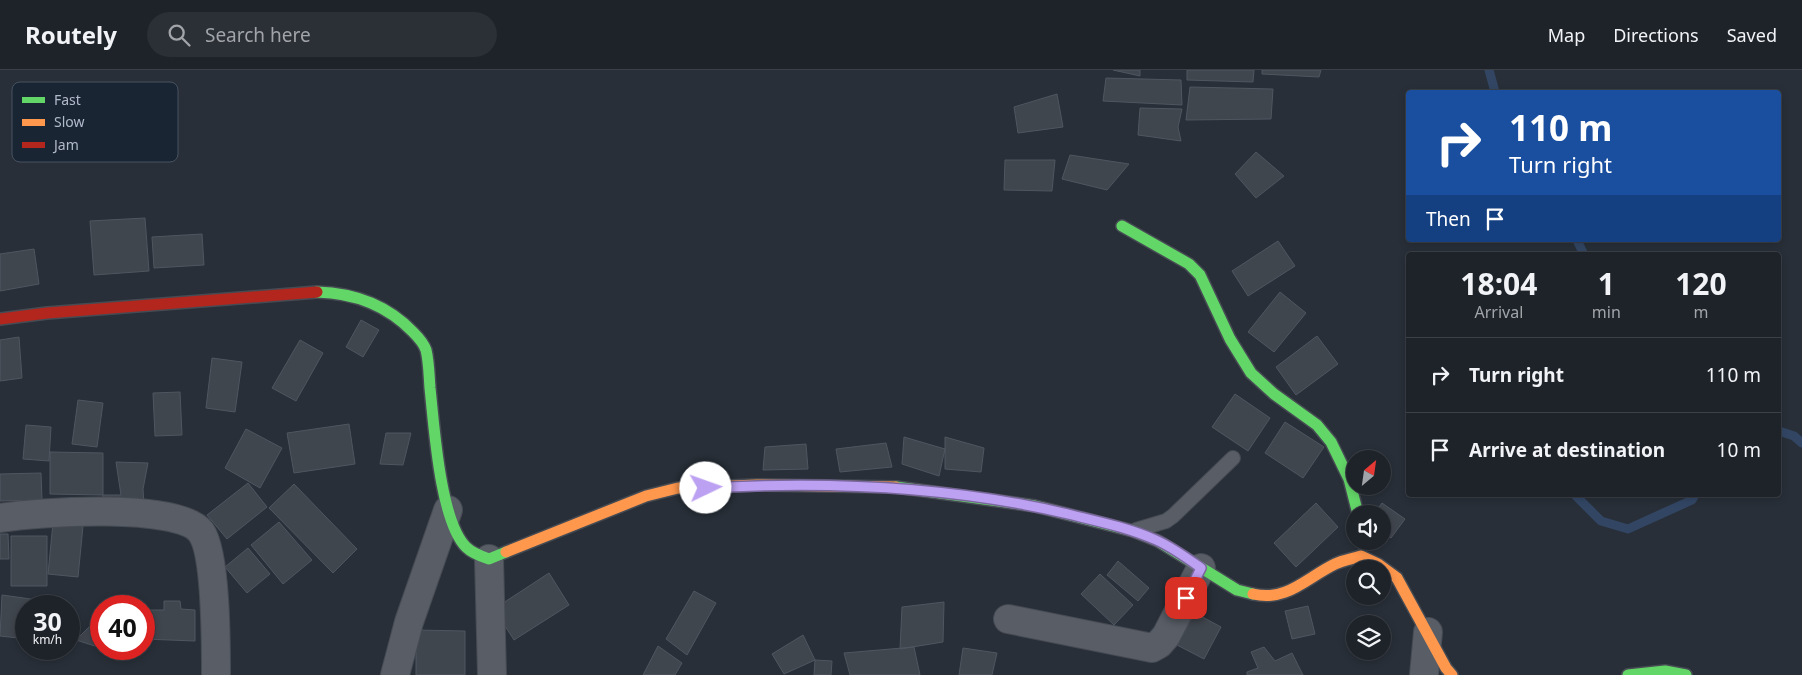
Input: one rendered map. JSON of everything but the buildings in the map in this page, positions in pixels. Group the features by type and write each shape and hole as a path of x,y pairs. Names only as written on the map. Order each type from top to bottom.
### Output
{"street":[{"path":"1122,226 1184,261 1200,274 1245,366 1268,391 1319,426 1349,478 1356,495 1357,505"},
{"path":"0,319 47,313 295,293 338,292 361,298 382,307 417,333 426,349 448,510 458,536 464,545 475,555 489,558 646,496 678,488 757,485 893,487 1035,506 1133,531 1158,541 1237,590 1257,595 1276,596 1296,589 1358,550"},
{"path":"395,675 409,622 448,510"},
{"path":"0,518 58,512 133,513 179,519 196,527 205,540 213,584 216,675"},
{"path":"1361,550 1397,578 1446,668 1452,675"},
{"path":"489,558 492,675"},
{"path":"1008,619 1152,648 1159,644 1166,636 1201,568"},
{"path":"1424,675 1428,632"},
{"path":"1628,675 1665,671 1686,675"}],"lane":[{"path":"1133,531 1166,521 1233,458"}],"waterway":[{"path":"1489,70 1494,90"},
{"path":"1578,242 1583,252"},
{"path":"1781,432 1794,436 1802,443"},
{"path":"1577,497 1601,521 1628,529 1692,500 1694,497"}],"traffic: fast":[{"path":"1122,226 1189,264 1200,275 1230,339 1251,373 1274,394 1317,425 1331,442 1349,479 1356,505"},
{"path":"317,292 344,295 369,302 392,314 415,334 422,343 428,359 434,425 444,495 457,534 471,551 489,559 506,552"},
{"path":"896,487 1035,506 1133,531 1158,541 1237,590 1253,594"},
{"path":"1628,675 1665,671 1686,675"}],"traffic: slow":[{"path":"506,552 646,496 678,488 757,485 896,487"},
{"path":"1253,594 1265,596 1286,592 1341,561 1361,556 1378,564 1397,578 1446,668 1452,675"}],"traffic: jam":[{"path":"0,319 47,313 317,292"}],"route":[{"path":"706,488 757,485 893,487 1035,506 1133,531 1158,541 1183,555 1201,568 1186,598"}]}
